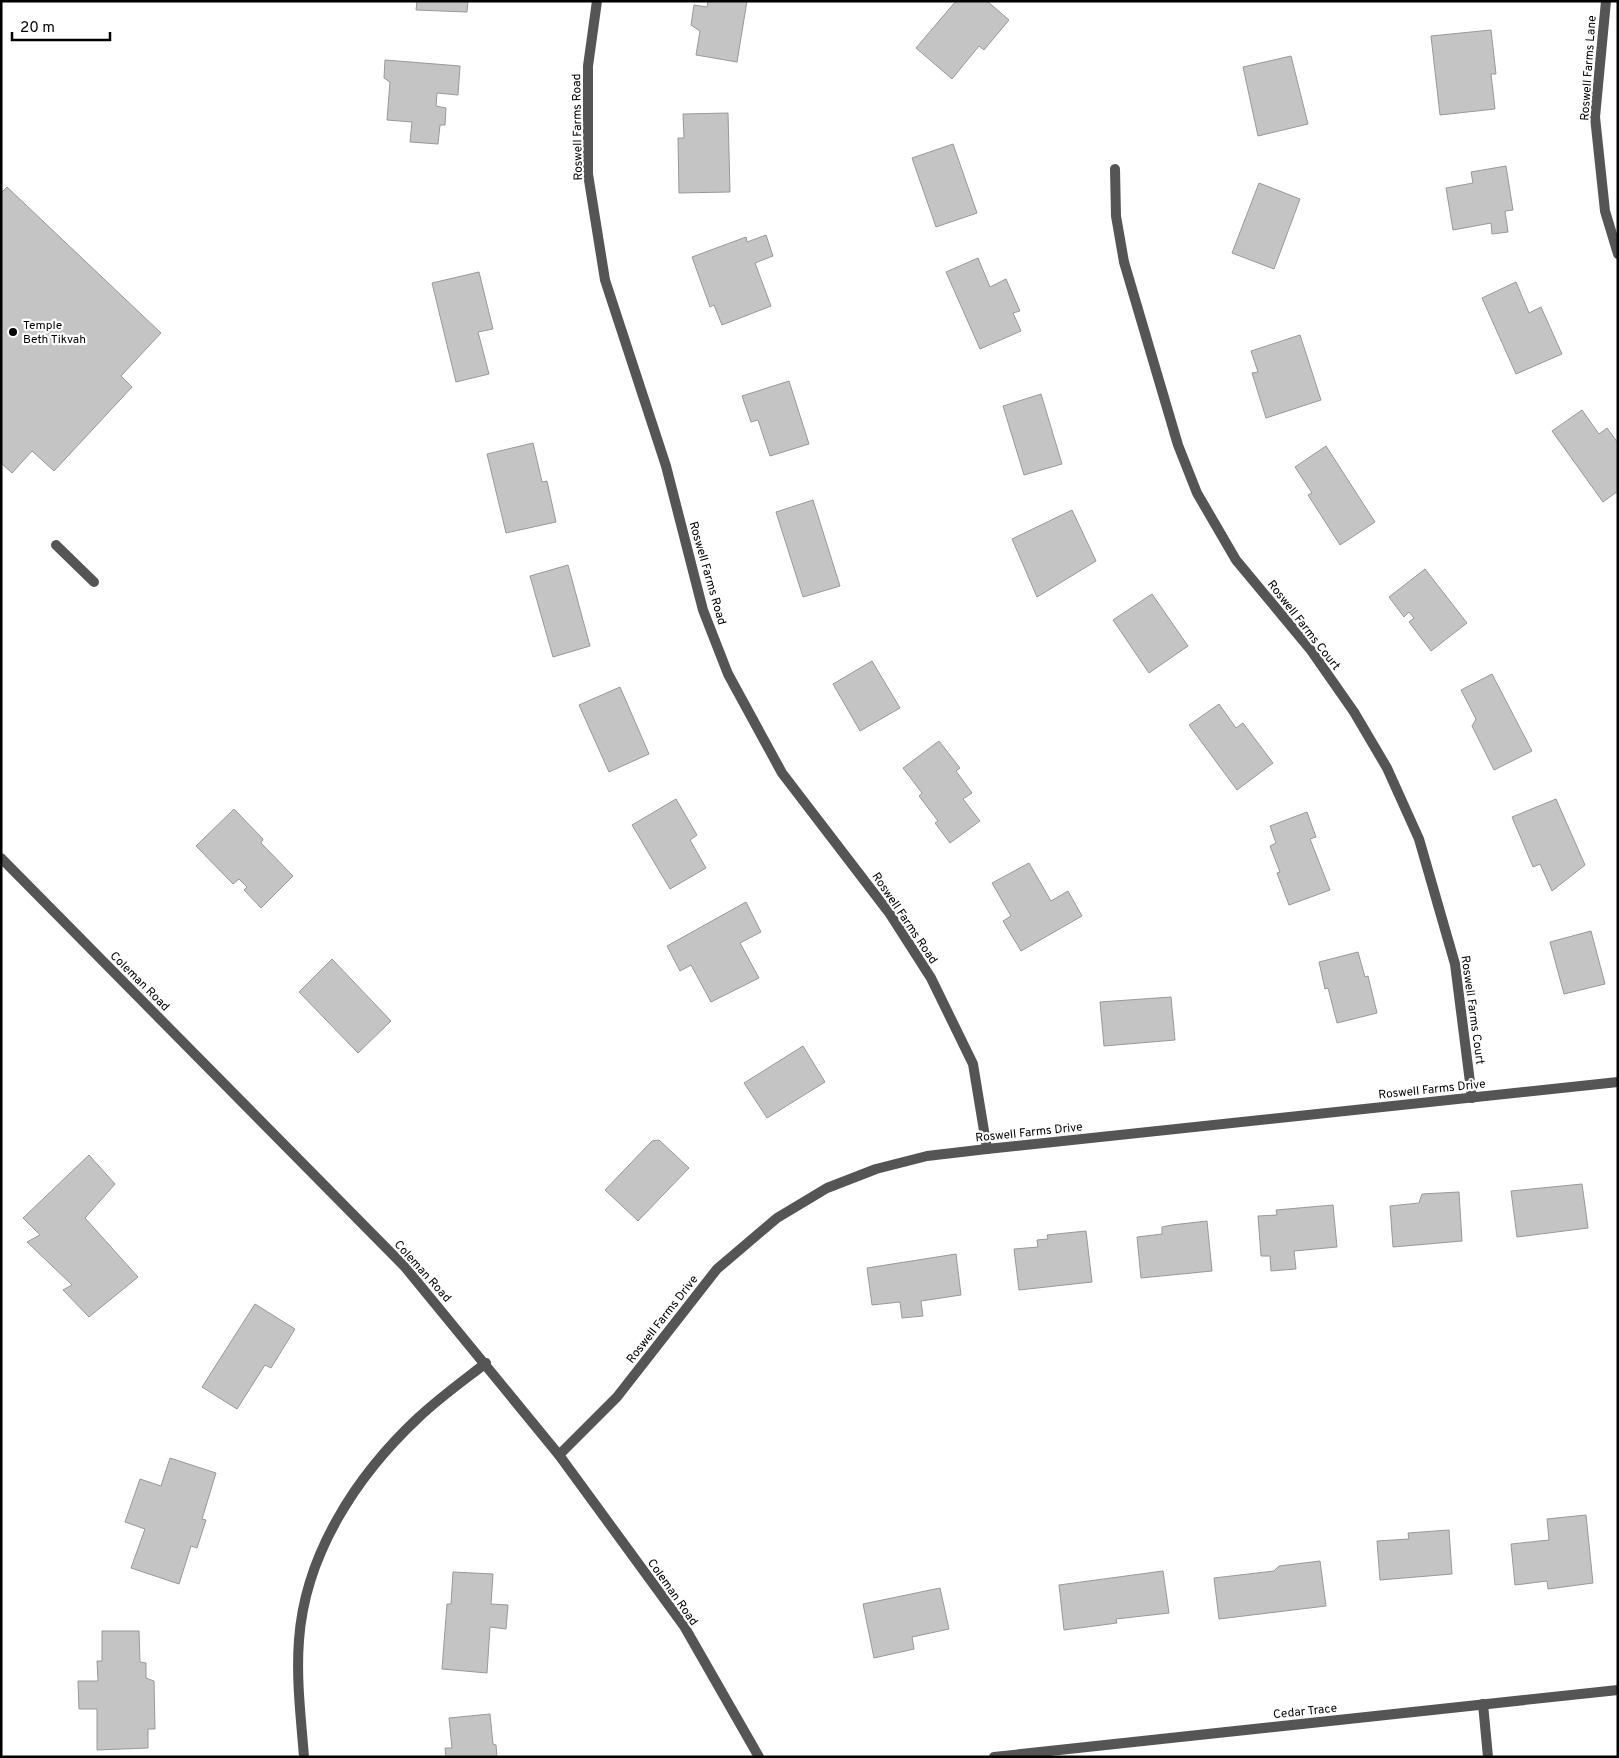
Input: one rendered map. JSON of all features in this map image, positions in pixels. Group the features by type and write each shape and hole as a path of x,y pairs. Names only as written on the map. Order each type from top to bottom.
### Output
{"street":[{"name":"Roswell Farms Road","path":"597,1 588,66 588,174 604,280 666,466 703,610 728,674 782,773 890,914 931,978 973,1064 987,1149"},
{"name":"Roswell Farms Lane","path":"1606,1 1595,117 1605,210 1618,254"},
{"name":"Roswell Farms Court","path":"1114,169 1116,216 1124,262 1178,445 1197,494 1236,560 1310,649 1354,712 1387,768 1419,839 1455,964 1472,1098"},
{"path":"56,545 94,582"},
{"name":"Coleman Road","path":"1,858 405,1267 486,1363 559,1455 684,1626 759,1757"},
{"name":"Roswell Farms Drive","path":"559,1455 617,1396 717,1269 776,1218 827,1188 876,1169 927,1156 1618,1082"},
{"path":"304,1757 297,1682 299,1638 307,1594 321,1552 341,1512 370,1471 418,1418 486,1363"},
{"name":"Cedar Trace","path":"994,1757 1618,1690"},
{"path":"1483,1704 1488,1757"}],"building":[{"path":"417,1 468,1 467,12 416,10"},
{"path":"708,1 747,1 737,62 696,55 700,31 691,25 694,5 707,7"},
{"path":"956,1 987,1 1009,20 984,50 979,46 952,79 916,48"},
{"path":"1491,30 1496,74 1491,74 1495,109 1440,115 1431,36"},
{"path":"1291,56 1308,124 1258,136 1243,67"},
{"path":"385,60 460,66 458,95 437,93 436,106 446,108 445,125 440,125 438,144 410,142 412,122 387,120 390,82 384,78"},
{"path":"728,113 730,192 679,193 678,138 684,138 683,114"},
{"path":"953,144 977,213 936,227 912,158"},
{"path":"1506,166 1513,210 1505,211 1508,232 1492,234 1491,223 1453,230 1446,188 1473,183 1471,172"},
{"path":"1259,183 1300,199 1274,269 1232,253"},
{"path":"7,187 161,333 121,376 132,387 54,471 32,451 12,473 1,463 1,193"},
{"path":"766,235 773,256 755,263 771,306 722,325 714,305 710,307 692,257 746,237 747,242"},
{"path":"978,258 990,287 1006,279 1020,311 1013,313 1021,331 980,349 946,272"},
{"path":"479,272 493,329 478,332 489,374 456,382 432,283"},
{"path":"1516,282 1529,313 1541,307 1562,354 1516,374 1482,298"},
{"path":"1300,335 1321,400 1266,418 1252,373 1258,372 1251,351"},
{"path":"789,381 809,444 770,456 758,420 751,422 742,396"},
{"path":"1041,394 1062,464 1024,475 1003,406"},
{"path":"1582,410 1599,434 1607,428 1618,443 1618,491 1603,502 1552,431"},
{"path":"533,443 542,482 547,481 556,522 506,533 487,454"},
{"path":"1326,446 1375,522 1340,545 1308,495 1312,493 1295,467"},
{"path":"813,500 840,586 803,597 776,512"},
{"path":"1072,510 1096,561 1037,597 1012,539"},
{"path":"568,565 590,646 553,657 530,576"},
{"path":"1425,569 1467,623 1431,651 1409,622 1414,618 1409,612 1404,617 1389,597"},
{"path":"1152,594 1188,646 1149,673 1113,620"},
{"path":"872,661 900,708 860,731 833,684"},
{"path":"1492,674 1532,751 1494,770 1472,726 1476,719 1461,690"},
{"path":"620,687 649,754 609,772 579,705"},
{"path":"1219,704 1236,728 1243,723 1273,763 1237,790 1189,725"},
{"path":"939,741 960,768 956,771 972,793 963,799 980,821 950,843 935,823 938,821 919,796 922,793 903,768"},
{"path":"676,799 697,835 690,840 706,868 670,889 632,825"},
{"path":"1556,799 1585,865 1552,891 1540,864 1533,867 1512,817"},
{"path":"234,809 263,839 261,843 293,876 261,908 244,890 247,887 239,879 233,884 196,846"},
{"path":"1307,812 1316,837 1310,839 1330,890 1289,905 1277,873 1280,872 1270,846 1276,843 1270,826"},
{"path":"1029,863 1051,901 1068,891 1082,916 1021,951 1003,921 1011,916 992,883"},
{"path":"746,902 761,932 740,943 759,978 711,1002 691,965 680,971 667,946"},
{"path":"1591,931 1605,984 1564,994 1550,942"},
{"path":"1358,952 1365,977 1368,976 1377,1013 1337,1023 1328,988 1325,989 1319,962"},
{"path":"332,959 391,1021 358,1053 299,992"},
{"path":"1171,997 1175,1040 1104,1046 1100,1002"},
{"path":"803,1046 825,1082 767,1118 744,1083"},
{"path":"659,1140 689,1168 638,1221 605,1190 652,1141"},
{"path":"89,1155 115,1184 85,1218 138,1277 89,1317 63,1290 72,1285 27,1242 40,1235 23,1218"},
{"path":"1582,1184 1588,1228 1517,1237 1511,1191"},
{"path":"1459,1192 1462,1241 1393,1247 1390,1206 1419,1203 1422,1194"},
{"path":"1333,1205 1337,1247 1294,1251 1296,1269 1271,1271 1270,1256 1261,1256 1258,1216 1277,1215 1276,1210"},
{"path":"1207,1221 1212,1271 1141,1278 1137,1237 1162,1234 1162,1227"},
{"path":"1086,1231 1092,1282 1019,1290 1014,1249 1038,1247 1037,1240 1048,1239 1047,1235"},
{"path":"956,1254 961,1295 921,1301 923,1316 902,1318 900,1302 872,1305 867,1268"},
{"path":"255,1304 295,1329 271,1368 265,1365 237,1409 202,1387"},
{"path":"170,1458 216,1473 202,1519 206,1520 197,1548 191,1546 179,1584 131,1568 145,1529 125,1522 140,1479 161,1486"},
{"path":"1586,1515 1593,1583 1548,1589 1547,1581 1515,1585 1511,1544 1549,1540 1547,1519"},
{"path":"1449,1530 1452,1574 1380,1580 1377,1541 1409,1539 1408,1533"},
{"path":"1320,1561 1326,1606 1219,1619 1214,1578 1274,1571 1279,1566"},
{"path":"1163,1571 1169,1613 1116,1619 1117,1623 1064,1630 1059,1585"},
{"path":"453,1572 493,1574 491,1604 508,1605 506,1629 490,1627 487,1673 442,1669 447,1604 451,1604"},
{"path":"940,1588 949,1629 912,1637 914,1649 874,1658 863,1604"},
{"path":"102,1631 139,1631 140,1662 146,1663 146,1678 154,1681 155,1729 148,1729 148,1748 97,1750 97,1709 79,1709 78,1681 98,1681 97,1661 102,1661"},
{"path":"490,1714 493,1744 496,1745 497,1757 446,1757 445,1748 452,1748 449,1718"}],"place":[{"name":"Temple Beth Tikvah","path":"13,332"}]}
